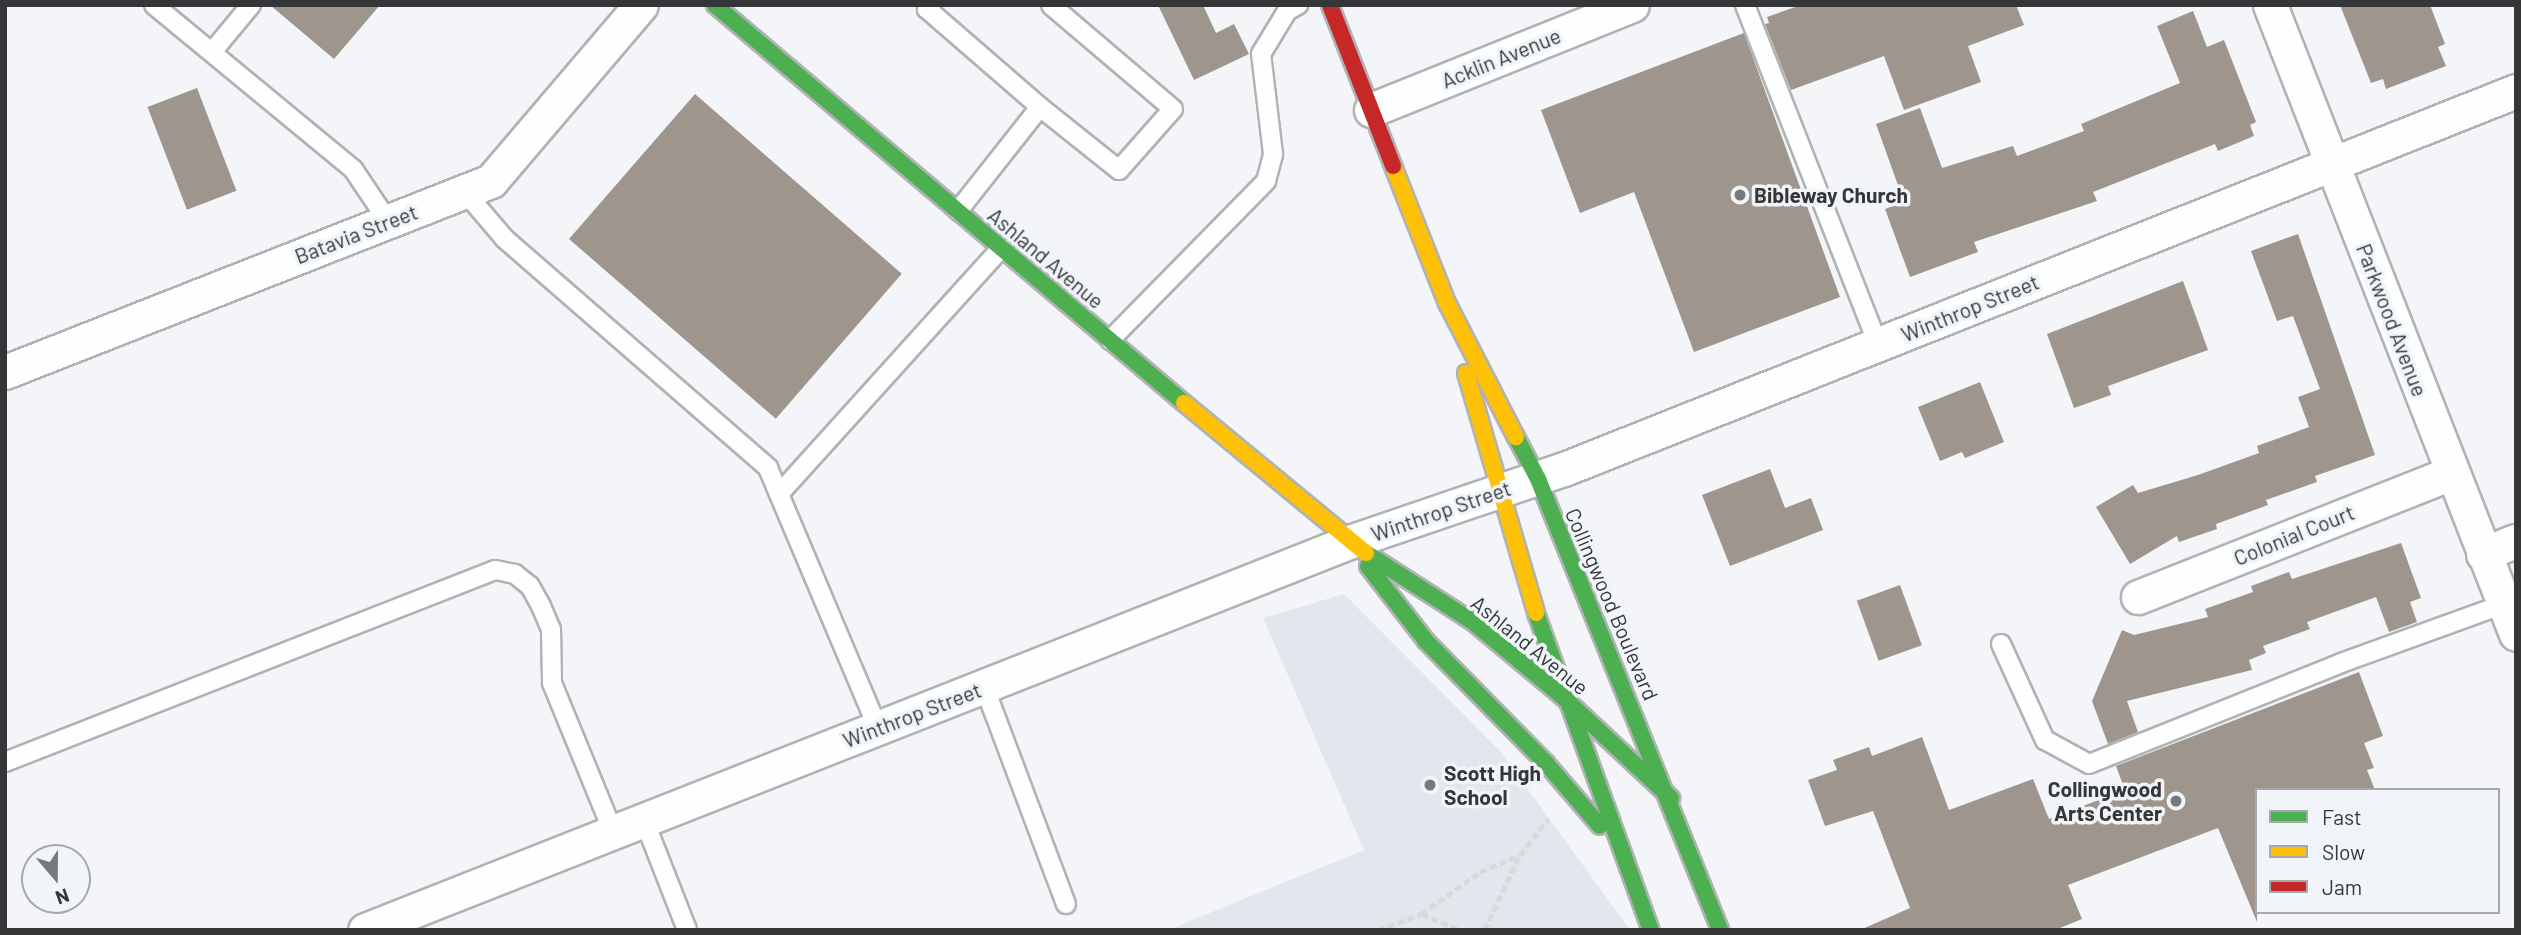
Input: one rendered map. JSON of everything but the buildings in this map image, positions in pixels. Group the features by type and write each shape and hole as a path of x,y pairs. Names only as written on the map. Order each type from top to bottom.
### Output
{"main road":[{"name":"Ashland Avenue","path":"715,5 1349,542 1473,622 1563,697 1671,798"},
{"name":"Collingwood Boulevard","path":"1330,5 1447,303 1538,479 1671,798 1720,930"},
{"name":"Collingwood Boulevard","path":"1447,303 1497,491 1563,697 1616,845 1651,930"},
{"name":"Ashland Avenue","path":"1349,542 1426,641 1545,762 1616,845"}],"street":[{"name":"Batavia Street","path":"5,372 491,181 641,5"},
{"name":"Acklin Avenue","path":"1371,110 1632,5"},
{"name":"Parkwood Avenue","path":"2270,5 2510,619"},
{"name":"Winthrop Street","path":"365,930 1349,542 1538,479 2516,91"},
{"name":"Colonial Court","path":"2138,597 2451,473"},
{"path":"2483,554 2516,541"}],"lane":[{"path":"154,5 353,169 388,221"},
{"path":"212,52 251,5"},
{"path":"931,5 928,9 1040,107 1119,170 1173,109 1051,5"},
{"path":"1110,340 1266,181 1273,154 1261,54 1287,11 1298,5"},
{"path":"1745,5 1878,345"},
{"path":"958,211 1040,107"},
{"path":"464,191 505,239 768,468 878,728"},
{"path":"779,494 1001,248"},
{"path":"5,762 495,569 515,574 530,586 541,606 551,629 552,683 613,832"},
{"path":"2001,644 2045,740 2089,764 2341,663 2510,619"},
{"path":"984,686 1066,904"},
{"path":"644,820 687,930"}],"path":[{"path":"1484,930 1520,855 1549,818"},
{"path":"1378,930 1421,914 1480,872 1520,855"},
{"path":"1421,914 1460,930"}],"shaded area":[{"name":"Scott High School","path":"1344,594 1500,751 1630,930 1168,930 1364,850 1263,618"}],"traffic: fast":[{"path":"715,5 1184,403"},
{"path":"1516,437 1538,479 1720,930"},
{"path":"1366,553 1473,622 1563,697 1671,798"},
{"path":"1368,566 1426,641 1545,762 1600,826"},
{"path":"1536,613 1651,930"}],"traffic: slow":[{"path":"1393,166 1447,303 1516,437"},
{"path":"1466,373 1536,613"},
{"path":"1184,403 1366,553"}],"traffic: jam":[{"path":"1330,5 1393,166"}],"place":[{"name":"Bibleway Church","path":"1740,195"},
{"name":"Scott High School","path":"1430,785"},
{"name":"Collingwood Arts Center","path":"2176,801"}]}
